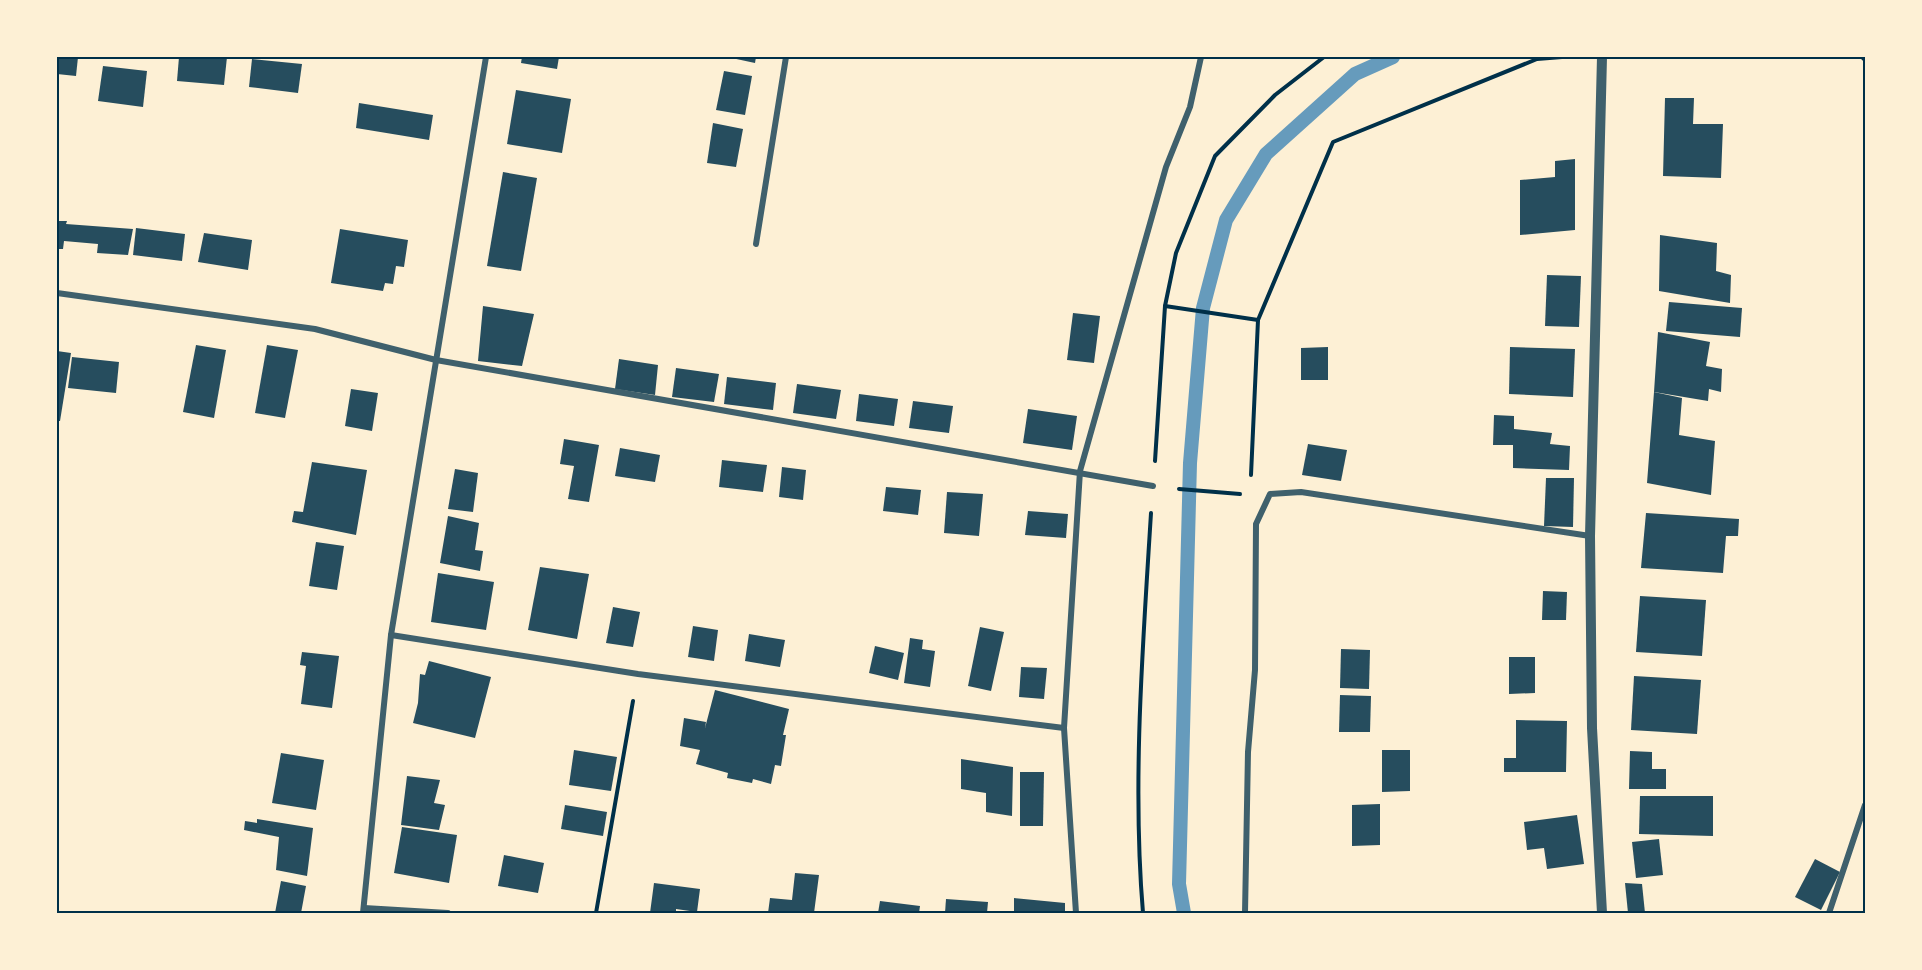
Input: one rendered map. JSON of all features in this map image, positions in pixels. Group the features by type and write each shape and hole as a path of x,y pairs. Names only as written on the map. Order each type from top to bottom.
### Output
{"street":[{"path":"448,913 364,910 391,635 486,57"},
{"path":"756,244 786,57"},
{"path":"1076,913 1064,728 1080,471 1163,178 1190,108 1201,57"},
{"path":"1602,57 1590,536 1592,728 1602,913"},
{"path":"57,293 315,328 436,360 1080,471 1153,486"},
{"path":"1245,913 1248,752 1255,670 1256,524 1270,494 1301,492 1590,536"},
{"path":"391,635 638,674 1064,728"},
{"path":"1829,913 1865,806"}],"path":[{"path":"1143,913 1139,864 1144,622 1160,341 1176,253 1215,156 1275,95 1324,57"},
{"path":"1251,484 1258,320 1333,142 1536,59 1562,57"},
{"path":"1165,306 1258,320"},
{"path":"1170,488 1228,493"},
{"path":"596,913 638,674"}],"building":[{"path":"57,57 78,57 76,76 57,74"},
{"path":"179,57 227,57 224,85 177,81"},
{"path":"522,57 559,57 557,69 521,63"},
{"path":"727,57 756,57 755,63"},
{"path":"252,59 302,64 298,93 249,87"},
{"path":"103,66 147,71 143,107 98,101"},
{"path":"724,71 752,76 745,115 716,110"},
{"path":"516,90 571,99 562,153 507,144"},
{"path":"1665,98 1694,98 1693,124 1723,124 1721,178 1663,176"},
{"path":"359,103 433,115 429,140 356,128"},
{"path":"713,123 743,129 736,167 707,163"},
{"path":"1575,159 1575,230 1520,235 1520,180 1555,177 1555,161"},
{"path":"503,172 537,178 521,271 487,266"},
{"path":"57,221 67,221 66,224 133,229 128,255 97,253 98,244 64,241 63,249 57,249"},
{"path":"136,228 185,234 182,261 133,255"},
{"path":"340,229 408,240 404,267 396,266 393,284 385,283 383,291 331,283"},
{"path":"204,233 252,240 248,270 198,262"},
{"path":"1660,235 1717,243 1716,271 1731,275 1730,303 1659,291"},
{"path":"1547,275 1581,276 1579,327 1545,326"},
{"path":"1669,302 1742,308 1740,337 1666,331"},
{"path":"483,306 534,314 522,366 478,361"},
{"path":"1073,313 1100,316 1094,363 1067,360"},
{"path":"1658,332 1710,342 1706,366 1722,369 1721,392 1709,389 1708,401 1654,392"},
{"path":"196,345 226,350 214,418 183,412"},
{"path":"267,345 298,350 285,418 255,413"},
{"path":"1328,347 1328,380 1301,380 1301,348"},
{"path":"1510,347 1575,349 1573,397 1509,394"},
{"path":"57,351 71,353 60,421 57,421"},
{"path":"72,357 119,362 116,393 68,388"},
{"path":"619,359 658,365 655,395 615,389"},
{"path":"676,368 719,374 714,402 672,397"},
{"path":"727,377 776,383 773,410 724,404"},
{"path":"797,384 841,390 836,419 793,413"},
{"path":"351,389 378,393 372,431 345,426"},
{"path":"1654,392 1682,398 1679,435 1715,441 1711,495 1647,483"},
{"path":"859,394 898,399 894,426 856,421"},
{"path":"913,401 953,406 949,433 909,428"},
{"path":"1028,409 1077,416 1072,450 1023,443"},
{"path":"1494,415 1514,416 1514,429 1552,433 1550,444 1570,446 1569,470 1513,468 1513,445 1493,445"},
{"path":"564,439 599,445 589,502 568,499 574,466 560,464"},
{"path":"1308,444 1347,450 1341,481 1302,475"},
{"path":"620,448 660,455 655,482 615,476"},
{"path":"722,460 767,465 763,492 719,487"},
{"path":"312,462 367,470 356,535 292,522 294,511 303,512"},
{"path":"782,467 806,470 803,500 779,497"},
{"path":"455,469 478,473 473,512 448,509"},
{"path":"1546,478 1574,478 1573,527 1544,526"},
{"path":"886,487 921,490 918,515 883,511"},
{"path":"947,492 983,494 979,536 944,533"},
{"path":"1028,511 1068,514 1066,538 1025,535"},
{"path":"1646,513 1739,519 1738,536 1726,536 1723,573 1641,568"},
{"path":"448,516 479,523 475,550 483,551 480,571 440,563"},
{"path":"316,542 344,546 337,590 309,586"},
{"path":"540,567 589,574 577,639 528,630"},
{"path":"438,573 494,582 486,630 431,622"},
{"path":"1543,591 1567,592 1566,620 1542,620"},
{"path":"1640,596 1706,600 1702,656 1636,652"},
{"path":"613,607 640,612 633,647 606,643"},
{"path":"693,626 718,630 714,661 688,657"},
{"path":"980,627 1004,632 991,691 968,686"},
{"path":"749,634 785,640 780,667 745,661"},
{"path":"910,638 923,640 922,649 935,651 930,687 904,683"},
{"path":"875,646 904,653 898,680 869,673"},
{"path":"1341,649 1370,650 1369,689 1340,688"},
{"path":"302,652 339,656 332,708 301,704 306,666 300,665"},
{"path":"1509,657 1535,657 1535,693 1509,694"},
{"path":"429,661 491,677 475,738 413,723 418,703 420,674 425,675"},
{"path":"1021,667 1047,668 1044,699 1019,697"},
{"path":"1634,676 1701,680 1697,734 1631,730"},
{"path":"715,690 789,709 783,735 786,735 781,766 775,765 771,784 753,779 752,783 727,778 728,773 696,764 700,750 680,746 684,718 706,722 705,728"},
{"path":"1340,695 1371,696 1370,732 1339,732"},
{"path":"1516,720 1567,721 1566,772 1504,772 1504,758 1516,758"},
{"path":"574,750 617,757 611,791 569,785"},
{"path":"1382,750 1410,750 1410,791 1382,792"},
{"path":"1630,751 1652,752 1652,769 1666,769 1666,789 1629,789"},
{"path":"281,753 324,760 316,810 272,803"},
{"path":"961,759 1013,767 1012,816 986,812 986,793 961,789"},
{"path":"1020,772 1044,772 1043,826 1020,826"},
{"path":"407,776 440,780 434,803 445,805 439,830 401,825"},
{"path":"1640,796 1713,796 1713,836 1639,834"},
{"path":"1380,804 1380,845 1352,846 1352,805"},
{"path":"565,805 607,812 603,836 561,829"},
{"path":"1577,815 1584,864 1547,869 1544,848 1527,850 1524,822"},
{"path":"257,819 313,828 307,876 276,870 279,837 244,830 245,821 257,823"},
{"path":"402,827 457,835 449,883 394,873"},
{"path":"1659,839 1663,875 1636,878 1632,842"},
{"path":"504,855 544,863 538,893 498,886"},
{"path":"1815,859 1840,872 1821,910 1795,897"},
{"path":"795,873 819,875 814,913 768,913 770,898 792,900"},
{"path":"281,881 306,886 301,913 275,913"},
{"path":"654,883 700,889 697,912 676,909 676,913 650,913"},
{"path":"1625,883 1642,884 1645,913 1628,913"},
{"path":"1014,898 1065,903 1065,913 1014,913"},
{"path":"946,899 988,902 987,913 945,913"},
{"path":"880,901 920,906 919,913 878,913"}],"waterway":[{"path":"1184,913 1179,884 1190,463 1203,308 1226,220 1266,154 1355,74 1393,57"}]}
